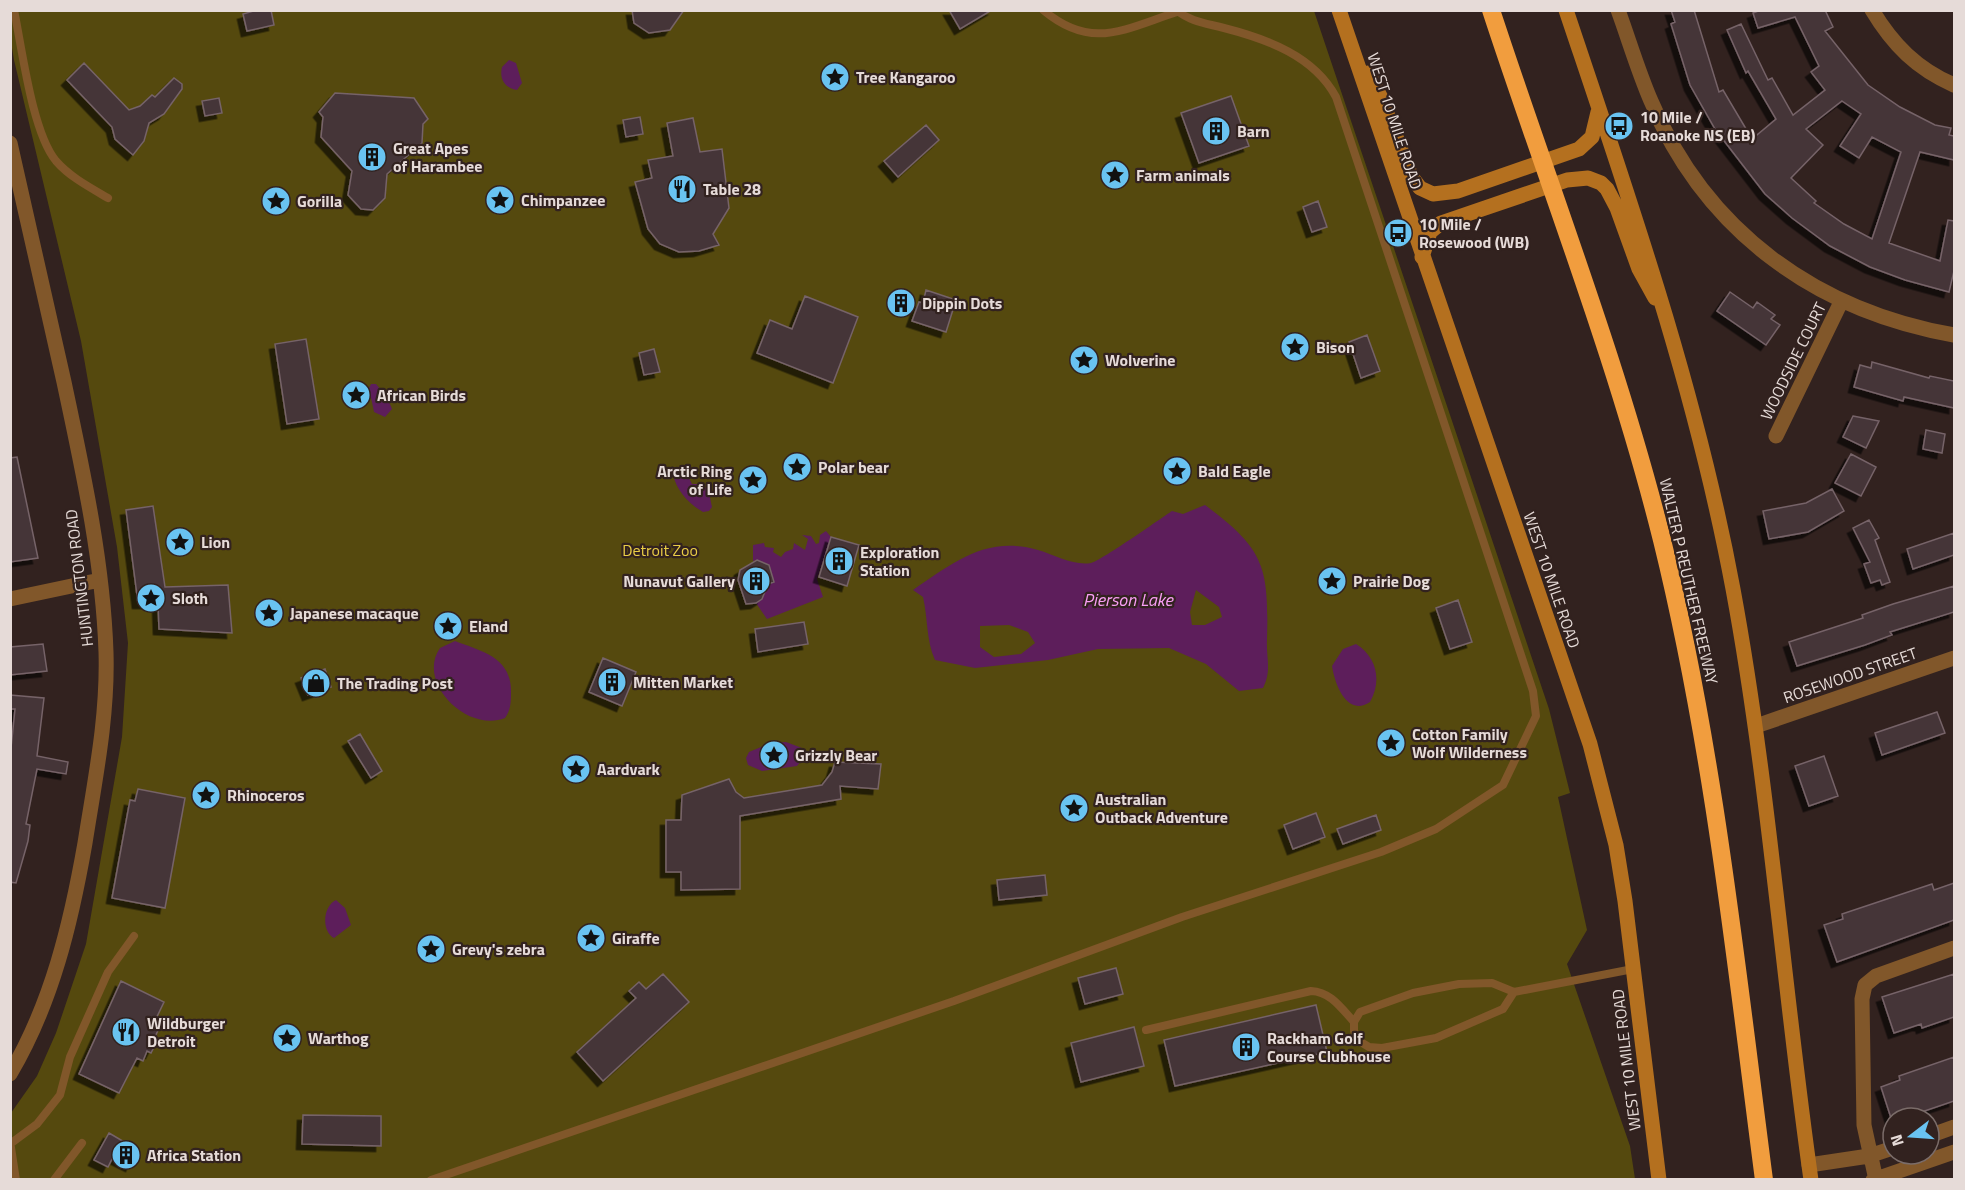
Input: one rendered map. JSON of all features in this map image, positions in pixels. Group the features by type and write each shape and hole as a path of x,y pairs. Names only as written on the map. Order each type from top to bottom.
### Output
{"highway":[{"name":"WALTER P REUTHER FREEWAY","path":"1491,10 1623,399 1674,592 1718,815 1764,1179"}],"main road":[{"name":"WEST 10 MILE ROAD","path":"1339,10 1590,744 1616,845 1659,1179"},
{"path":"1566,10 1671,329 1699,437 1732,586 1756,726 1810,1172"},
{"path":"1346,32 1381,98 1407,167 1416,184 1433,194 1458,191 1574,151 1592,137 1597,123 1597,103"},
{"path":"1422,257 1426,240 1436,227 1467,213 1567,180 1583,178 1601,183 1611,196 1639,269 1671,329"}],"street":[{"path":"1618,10 1651,101 1672,143 1714,204 1765,254 1801,280 1841,302 1892,320 1954,335"},
{"path":"1872,10 1896,45 1916,64 1954,85"},
{"name":"HUNTINGTON ROAD","path":"10,143 72,420 100,580 106,654 104,724 75,900 54,977 30,1042 10,1074"},
{"name":"WOODSIDE COURT","path":"1776,436 1841,302"},
{"path":"10,599 100,580"},
{"name":"ROSEWOOD STREET","path":"1756,726 1954,658"},
{"path":"1873,1172 1863,1102 1862,999 1865,985 1875,976 1954,948"},
{"path":"1810,1172 1873,1172 1954,1152"}],"lane":[{"path":"14,10 40,129 54,159 71,176 108,198"},
{"path":"431,1179 954,1001 1182,917 1381,852 1454,819 1503,785 1536,716 1533,691 1336,97 1315,69 1294,54 1241,33 1192,21 1177,11 1098,35 1076,31 1043,10"},
{"path":"16,1179 11,1143 37,1124 60,1095 69,1057 108,972 134,936"},
{"path":"1514,992 1503,1009 1455,1032 1406,1044 1382,1048 1369,1047 1359,1041 1354,1031 1354,1022 1360,1012 1413,993 1459,984 1492,983 1514,992 1633,969"},
{"path":"1146,1030 1311,990 1330,996 1354,1022"},
{"path":"54,1179 82,1143"}],"green space":[{"name":"Detroit Zoo","path":"10,11 1314,11 1549,709 1570,793 1558,797 1587,930 1567,964 1630,1146 1635,1179 11,1179 11,1113 37,1076 56,1033 86,944 122,737 128,643 117,547 81,341 14,60"}],"water":[{"path":"509,60 516,63 522,83 517,90 506,85 502,79 502,67"},
{"path":"371,384 376,384 391,406 392,409 385,417 374,412 369,388"},
{"path":"676,472 687,474 692,484 705,487 712,507 709,511 703,512 684,496 673,474"},
{"name":"Pierson Lake","path":"1205,505 1240,534 1259,561 1264,576 1267,614 1268,670 1263,688 1239,691 1206,664 1169,648 1098,649 1048,660 975,668 935,660 930,645 923,597 913,590 942,570 971,554 1002,546 1019,546 1071,562 1091,563 1172,511 1183,514","holes":["1196,590 1219,607 1222,617 1205,625 1192,625 1190,612","1009,625 1028,632 1035,643 1021,654 994,657 980,647 980,626"]},
{"path":"826,531 831,537 817,579 823,597 767,619 756,603 764,585 774,582 769,565 757,560 753,561 753,545 764,543 765,547 774,548 773,552 781,557 785,552 793,549 794,543 805,550 808,539 802,535 811,536 816,544 819,543 820,535"},
{"path":"455,641 493,657 506,670 510,680 511,695 510,709 505,718 490,721 475,718 461,711 440,689 435,675 434,661 440,648"},
{"path":"1356,644 1369,656 1376,678 1374,694 1370,702 1362,706 1349,702 1344,697 1339,690 1332,666 1343,649"},
{"path":"786,742 802,748 805,756 797,766 762,771 748,765 746,758 749,752 771,743"},
{"path":"336,900 345,908 351,925 334,938 327,930 325,919 328,907"}],"building":[{"path":"257,10 271,10 274,25 247,31 243,14"},
{"path":"632,10 684,10 670,30 649,33 634,23"},
{"path":"949,10 992,10 960,29"},
{"path":"1671,10 1694,10 1719,92 1723,90 1752,139 1776,119 1748,71 1746,73 1727,30 1741,24 1768,80 1772,78 1793,115 1825,90 1811,72 1819,66 1795,17 1758,28 1753,13 1761,10 1825,10 1833,27 1825,31 1868,85 1900,107 1935,125 1951,128 1949,135 1954,136 1954,160 1920,152 1889,243 1940,261 1948,220 1954,221 1954,271 1949,292 1905,280 1870,267 1830,246 1792,218 1765,194 1715,129 1690,85 1671,24 1675,22","holes":["1842,101 1861,114 1840,146 1859,158 1872,137 1901,152 1872,239 1844,224 1814,203 1816,201 1791,178 1823,145 1806,129"]},
{"path":"84,63 129,110 140,106 152,95 155,97 174,78 182,84 182,89 164,114 149,123 144,141 133,155 115,139 112,127 67,80"},
{"name":"Great Apes of Harambee","path":"335,93 414,98 428,119 423,124 422,143 387,174 385,198 373,210 361,209 348,195 352,171 321,137 323,117 319,112"},
{"name":"Barn","path":"1231,96 1249,146 1199,163 1181,113"},
{"path":"219,98 222,113 205,116 202,101"},
{"path":"640,117 643,134 626,137 623,120"},
{"name":"Table 28","path":"693,118 700,152 722,149 729,208 713,234 719,245 699,251 679,252 660,244 648,229 635,182 652,178 648,160 673,156 667,123"},
{"path":"926,125 939,140 898,177 884,161"},
{"path":"1318,201 1327,227 1312,232 1303,207"},
{"path":"926,290 956,300 946,332 912,321 919,302 923,303"},
{"path":"1730,292 1753,308 1757,302 1775,315 1771,319 1780,325 1766,345 1717,311"},
{"path":"805,296 858,317 833,383 757,353 770,320 792,329"},
{"path":"1367,335 1380,371 1361,378 1349,342"},
{"path":"306,339 319,419 287,424 275,344"},
{"path":"654,349 660,372 644,375 639,353"},
{"path":"1872,362 1929,378 1930,376 1954,381 1954,408 1904,397 1903,401 1854,387 1860,365 1871,368"},
{"path":"1853,416 1879,421 1866,448 1843,437"},
{"path":"1926,430 1945,434 1942,453 1923,449"},
{"path":"1851,454 1876,467 1861,496 1835,483"},
{"path":"17,457 38,558 10,562 10,458"},
{"path":"1832,489 1844,511 1808,532 1769,539 1763,511 1806,503"},
{"path":"153,506 165,587 228,585 232,633 159,629 158,603 138,603 126,510"},
{"path":"1869,520 1879,538 1875,540 1890,582 1882,585 1880,580 1871,583 1864,564 1870,562 1853,528"},
{"path":"1954,533 1954,555 1913,569 1907,549"},
{"name":"Exploration Station","path":"831,537 859,545 847,586 819,577"},
{"name":"Nunavut Gallery","path":"757,560 769,565 774,582 768,584 762,599 756,603 746,604 738,580 740,570"},
{"path":"1954,586 1954,612 1890,632 1892,635 1865,645 1797,666 1789,642 1863,618 1862,615 1893,604"},
{"path":"1458,600 1472,642 1450,649 1436,608"},
{"path":"804,622 808,644 758,652 755,629"},
{"path":"43,644 47,671 10,675 10,647"},
{"name":"Mitten Market","path":"603,658 636,672 622,706 589,692"},
{"name":"The Trading Post","path":"325,669 331,687 308,695 301,678"},
{"path":"10,695 44,698 37,756 68,762 66,774 37,769 26,824 30,825 28,841 16,883 10,882 10,758 15,709 10,709"},
{"path":"1937,712 1945,733 1882,755 1875,733"},
{"path":"360,734 382,771 371,778 348,741"},
{"path":"1824,756 1838,796 1809,806 1795,766"},
{"path":"835,762 881,764 878,789 840,786 841,799 740,816 740,889 681,890 681,872 666,872 666,820 681,820 682,795 729,779 736,792 744,798 822,785 832,772"},
{"path":"138,789 185,798 165,908 112,898 130,800 135,801"},
{"path":"1316,813 1325,837 1293,849 1284,825"},
{"path":"1376,815 1381,830 1343,844 1337,829"},
{"path":"1045,875 1047,895 999,900 997,880"},
{"path":"1954,883 1954,920 1837,962 1824,925 1843,919 1842,914 1932,884 1934,890"},
{"path":"1116,968 1123,994 1085,1004 1078,978"},
{"path":"663,974 689,1002 603,1081 577,1052 636,998 629,991 639,982 646,989"},
{"path":"1954,974 1954,1017 1922,1028 1921,1024 1894,1033 1882,997"},
{"name":"Wildburger Detroit","path":"121,981 164,1002 153,1025 159,1028 155,1037 158,1039 151,1053 147,1051 143,1061 137,1058 119,1093 79,1074"},
{"name":"Rackham Golf Course Clubhouse","path":"1316,1005 1327,1052 1175,1086 1164,1040"},
{"path":"1134,1027 1144,1066 1081,1082 1071,1043"},
{"path":"1954,1057 1954,1101 1939,1106 1887,1106 1881,1087 1900,1080 1899,1076"},
{"path":"303,1115 381,1116 381,1146 302,1144"},
{"path":"109,1133 138,1150 131,1166 113,1157 108,1167 94,1160"}],"place":[{"name":"Tree Kangaroo","path":"835,77"},
{"name":"10 Mile / Roanoke NS (EB)","path":"1619,126"},
{"name":"Barn","path":"1216,131"},
{"name":"Great Apes of Harambee","path":"372,157"},
{"name":"Farm animals","path":"1115,175"},
{"name":"Table 28","path":"682,189"},
{"name":"Chimpanzee","path":"500,200"},
{"name":"Gorilla","path":"276,201"},
{"name":"10 Mile / Rosewood (WB)","path":"1398,233"},
{"name":"Dippin Dots","path":"901,303"},
{"name":"Bison","path":"1295,347"},
{"name":"Wolverine","path":"1084,360"},
{"name":"African Birds","path":"356,395"},
{"name":"Polar bear","path":"797,467"},
{"name":"Bald Eagle","path":"1177,471"},
{"name":"Arctic Ring of Life","path":"753,480"},
{"name":"Lion","path":"180,542"},
{"name":"Exploration Station","path":"839,561"},
{"name":"Nunavut Gallery","path":"756,581"},
{"name":"Prairie Dog","path":"1332,581"},
{"name":"Sloth","path":"151,598"},
{"name":"Japanese macaque","path":"269,613"},
{"name":"Eland","path":"448,626"},
{"name":"Mitten Market","path":"612,682"},
{"name":"The Trading Post","path":"316,683"},
{"name":"Cotton Family Wolf Wilderness","path":"1391,743"},
{"name":"Grizzly Bear","path":"774,755"},
{"name":"Aardvark","path":"576,769"},
{"name":"Rhinoceros","path":"206,795"},
{"name":"Australian Outback Adventure","path":"1074,808"},
{"name":"Giraffe","path":"591,938"},
{"name":"Grevy's zebra","path":"431,949"},
{"name":"Wildburger Detroit","path":"126,1032"},
{"name":"Warthog","path":"287,1038"},
{"name":"Rackham Golf Course Clubhouse","path":"1246,1047"},
{"name":"Africa Station","path":"126,1155"}]}
